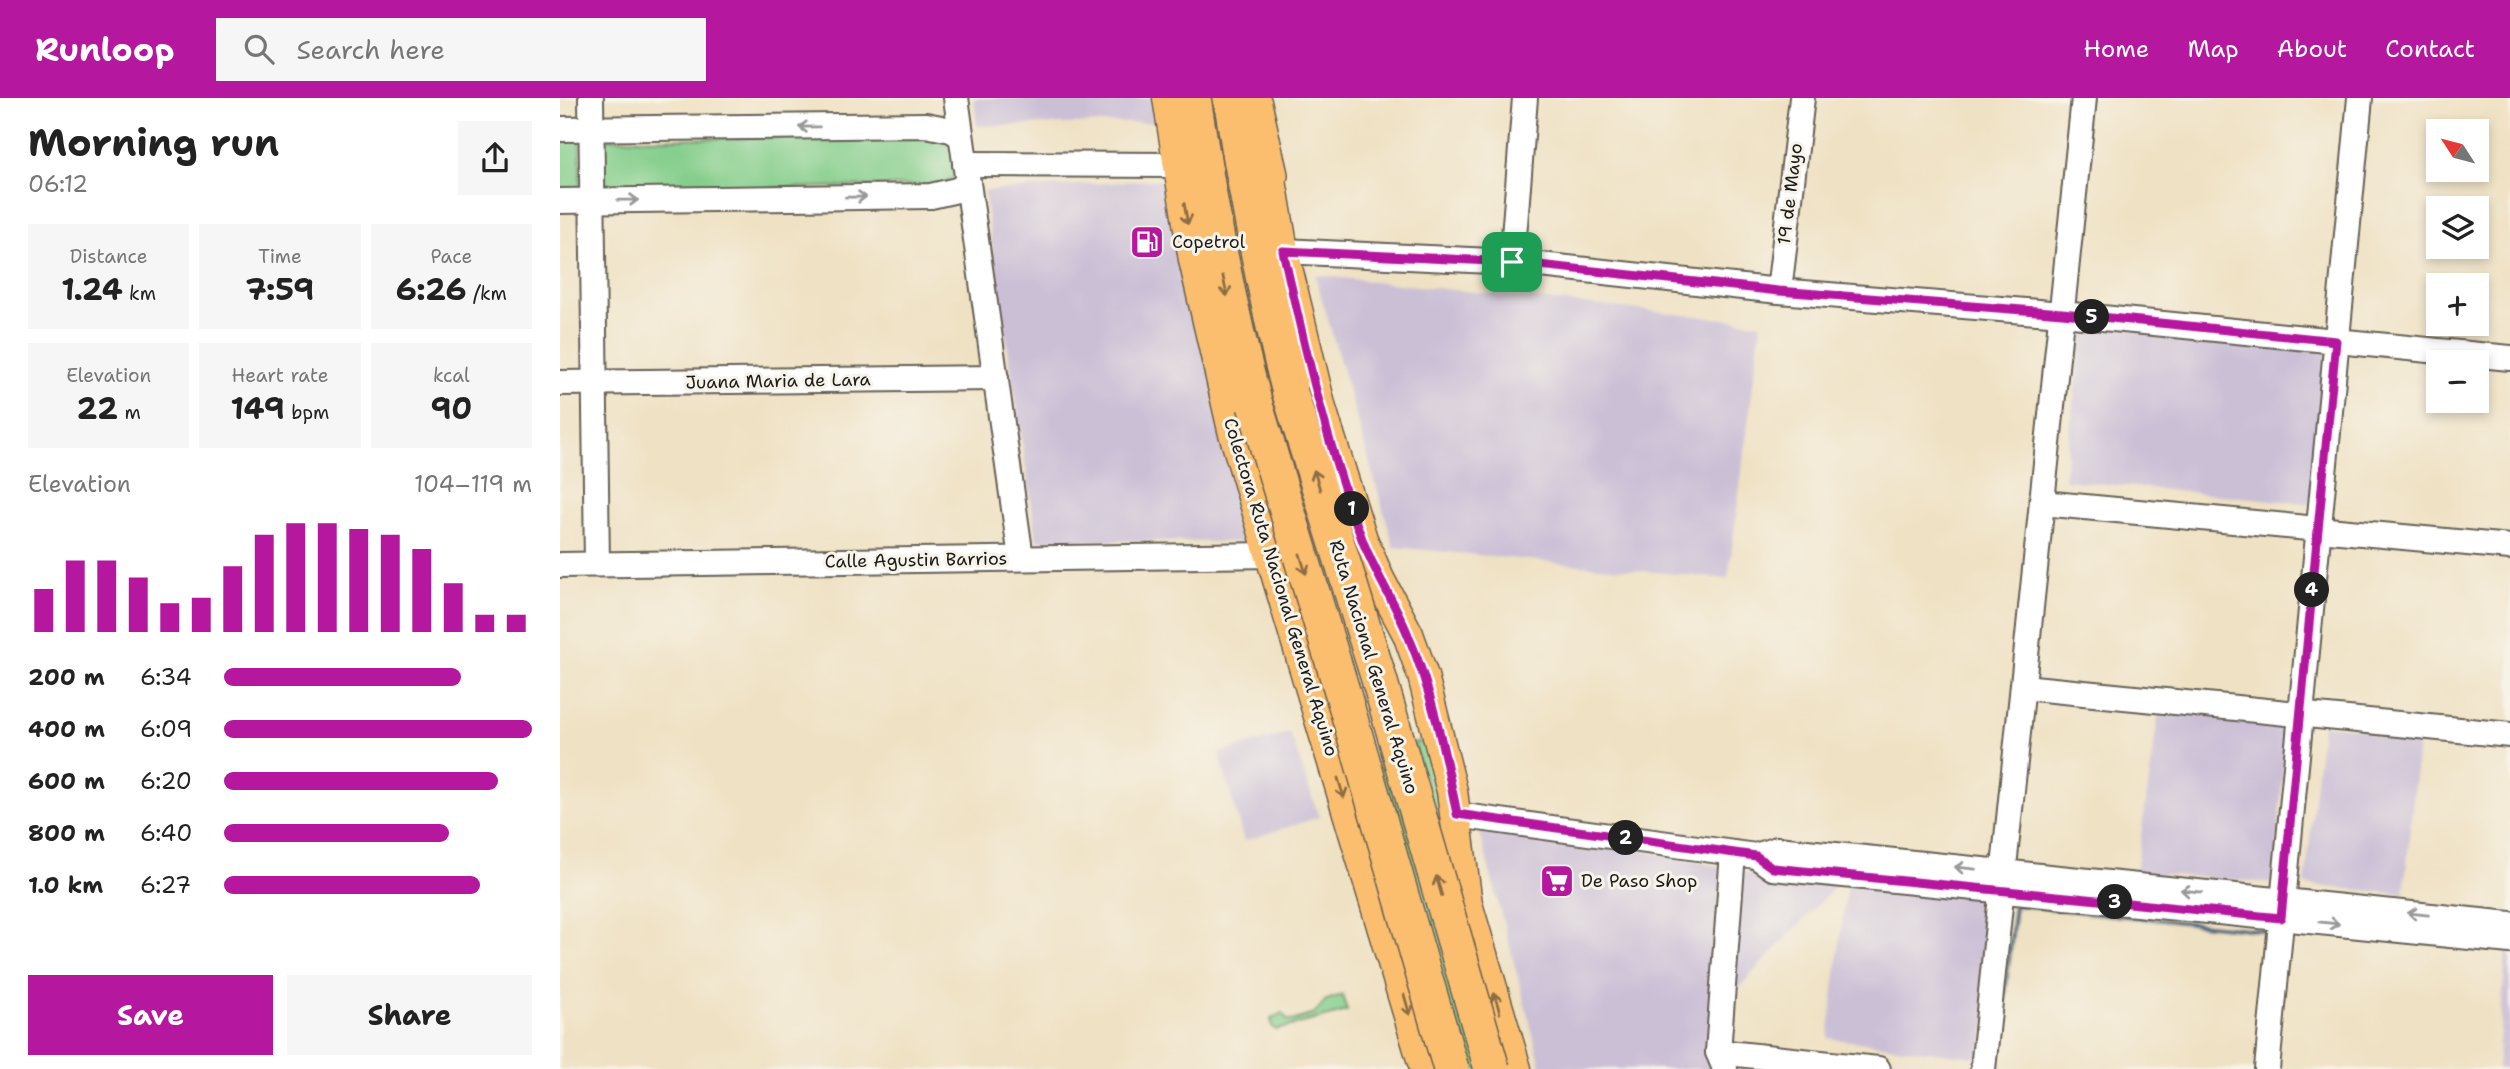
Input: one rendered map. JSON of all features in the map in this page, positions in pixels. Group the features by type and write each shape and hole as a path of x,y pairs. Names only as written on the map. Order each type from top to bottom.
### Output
{"highway":[{"path":"1193,98 1217,245 1255,405 1342,691 1451,1069"},
{"name":"Ruta Nacional General Aquino","path":"1231,98 1257,251 1290,393 1379,679 1492,1069"},
{"path":"1253,98 1270,175"}],"main road":[{"name":"Colectora Ruta Nacional General Aquino","path":"1168,98 1194,260 1233,430 1425,1069"},
{"path":"1258,98 1283,251 1321,409 1352,510 1379,579 1408,634 1434,716 1457,814 1467,904 1516,1069"},
{"path":"1329,748 1434,716"}],"street":[{"path":"591,98 597,564"},
{"path":"956,98 1021,558"},
{"path":"1512,262 1525,98"},
{"name":"19 de Mayo","path":"1779,291 1802,98"},
{"path":"1983,1069 2084,98"},
{"path":"2267,1069 2360,98"},
{"path":"560,129 926,125 951,130 961,136"},
{"path":"966,174 1178,165"},
{"path":"560,201 931,196 957,190 966,174"},
{"path":"1283,251 1512,262 1779,291 2062,313 2510,358"},
{"name":"Juana Maria de Lara","path":"560,383 996,378"},
{"path":"2042,503 2510,547"},
{"name":"Calle Agustin Barrios","path":"560,565 1272,555"},
{"path":"2023,687 2510,735"},
{"path":"1457,814 1744,854 1777,849 2002,881 2281,909 2510,924"},
{"path":"1744,854 1721,1060 1878,1069"},
{"path":"2281,909 2510,941"}],"shaded area":[{"path":"974,98 1159,98 1163,122 977,126"},
{"path":"1167,179 1253,542 1037,540 984,191"},
{"path":"1315,275 1761,323 1728,579 1394,547"},
{"path":"2083,324 2347,353 2323,505 2064,480"},
{"path":"2159,710 2287,722 2274,883 2136,872"},
{"path":"2322,725 2419,733 2404,894 2305,885"},
{"path":"1290,733 1319,817 1244,841 1219,753"},
{"path":"1475,815 1748,873 1840,881 1718,1010 1740,1067 1858,1061 1860,1069 1542,1069"},
{"path":"1848,875 2010,892 1980,1058 1828,1038"},
{"path":"2506,952 2510,953 2510,1069 2497,1069"}],"green space":[{"path":"942,137 952,147 956,173 951,180 940,185 609,191 603,188 603,142 609,139"},
{"path":"560,140 580,140 580,190 560,191"},
{"path":"1421,741 1429,746 1460,902 1414,743"},
{"path":"1388,752 1483,1069 1462,1069 1375,755"},
{"path":"1342,995 1347,1011 1276,1030 1272,1027 1271,1019 1283,1013 1287,1020 1292,1021 1314,1014 1326,1000"}],"water":[{"path":"2014,904 2267,932 2016,906 1996,1069"}],"place":[{"name":"Copetrol","path":"1147,242"},
{"name":"De Paso Shop","path":"1557,881"}],"route":[{"path":"1283,251 1512,262 1779,291 2062,313 2336,341 2281,918 1773,868 1756,856 1457,814 1423,676 1408,634 1362,540 1321,409 1283,251"}]}
